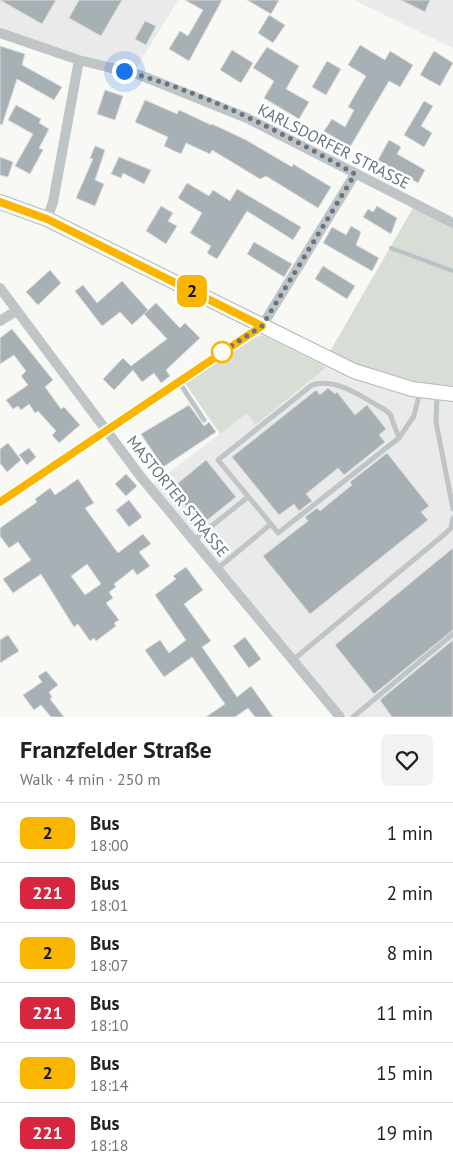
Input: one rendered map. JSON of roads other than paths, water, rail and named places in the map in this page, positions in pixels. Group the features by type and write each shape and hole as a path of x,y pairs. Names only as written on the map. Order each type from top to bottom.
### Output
{"street":[{"name":"KARLSDORFER STRASSE","path":"0,33 79,60 140,75 214,104 247,118 453,223"},
{"path":"47,219 53,202 79,60"},
{"path":"0,502 104,430 262,326 355,174"},
{"path":"0,202 47,219 360,373 420,390 453,394"},
{"name":"MASTORTER STRASSE","path":"0,288 104,430 340,717"},
{"path":"0,321 16,311"}],"lane":[{"path":"178,381 204,420"},
{"path":"398,438 390,414 384,409 343,387 329,383 312,385 218,460 278,533 398,438 414,416 420,390"},
{"path":"437,393 436,422 453,509"},
{"path":"194,540 248,497"},
{"path":"293,660 446,533 451,528 453,518"},
{"path":"218,569 271,524"},
{"path":"353,717 453,634"}],"waterway":[{"path":"391,248 453,271"}]}
